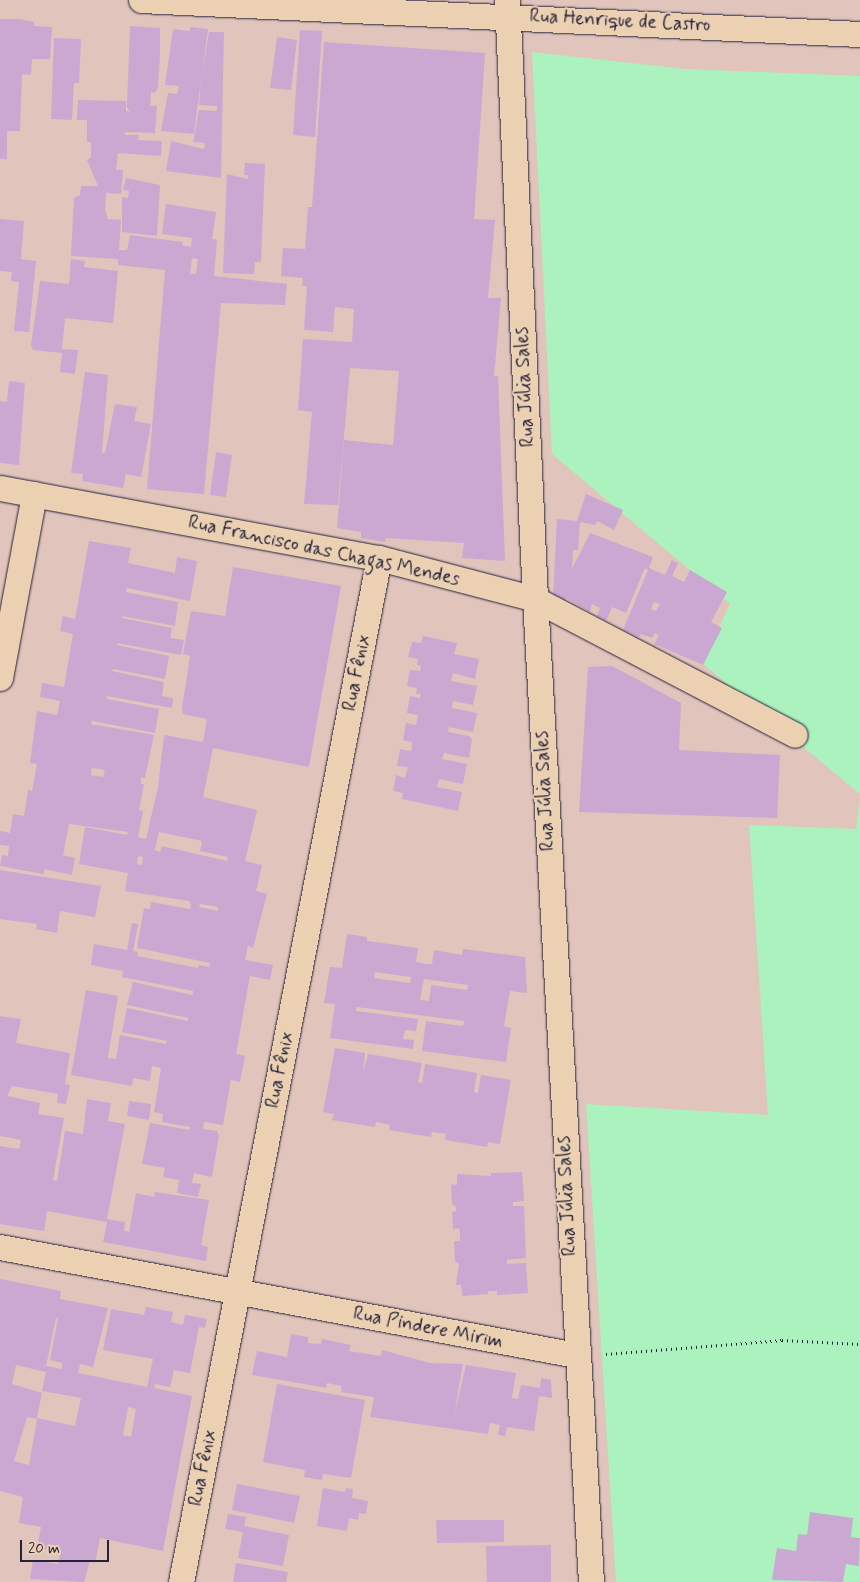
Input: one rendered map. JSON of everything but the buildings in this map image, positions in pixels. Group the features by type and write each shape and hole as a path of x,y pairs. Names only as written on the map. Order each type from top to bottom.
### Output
{"street":[{"name":"Rua Henrique de Castro","path":"141,0 507,8 860,34"},
{"name":"Rua Júlia Sales","path":"507,8 535,599 576,1355 591,1582"},
{"name":"Rua Francisco das Chagas Mendes","path":"0,488 380,558 535,599 795,735"},
{"path":"0,678 34,494"},
{"name":"Rua Fênix","path":"181,1582 380,558"},
{"name":"Rua Pindere Mirim","path":"0,1248 576,1355"}],"path":[{"path":"576,1355 782,1340 860,1344"}],"green space":[{"path":"532,52 685,69 860,76 860,794 702,663 730,604 552,454"},
{"path":"860,799 860,1582 616,1582 586,1104 768,1115 749,825 856,829"}]}
